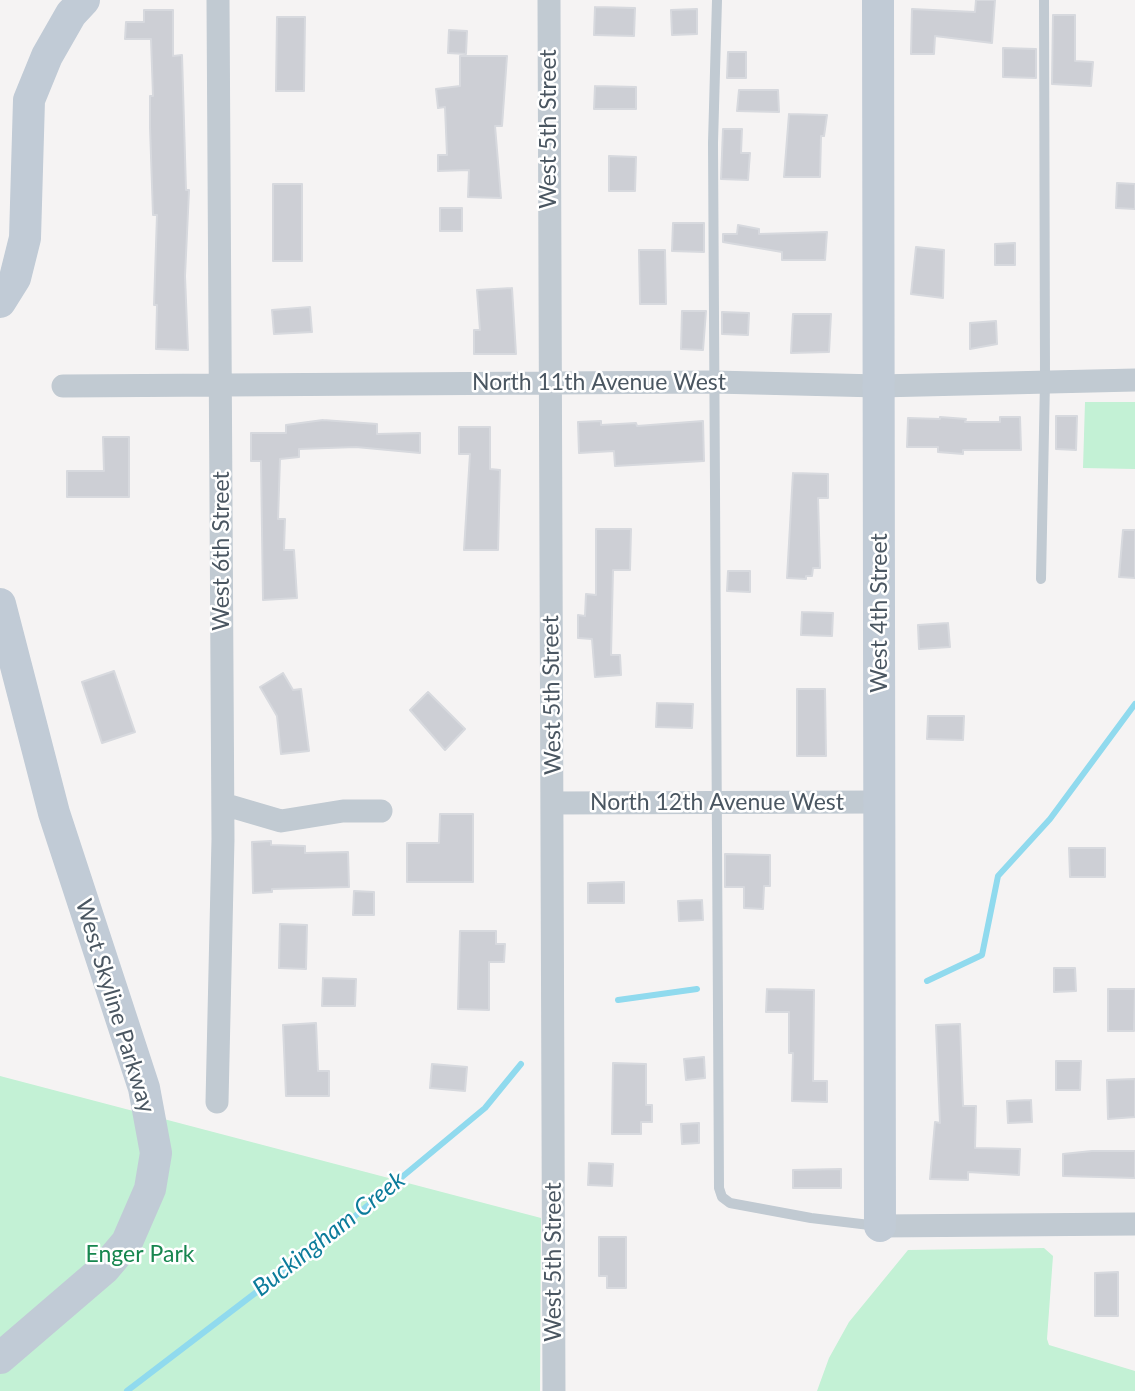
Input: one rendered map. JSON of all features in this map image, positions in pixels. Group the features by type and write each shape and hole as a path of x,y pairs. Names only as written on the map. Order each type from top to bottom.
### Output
{"street":[{"path":"0,302 15,278 25,239 29,100 47,55 71,14 84,0"},
{"name":"West 6th Street","path":"217,1102 223,804 218,0"},
{"name":"West 5th Street","path":"549,0 548,384 553,803 554,1391"},
{"name":"West 4th Street","path":"878,0 880,1226"},
{"name":"North 11th Avenue West","path":"63,386 714,382 879,386 1135,380"},
{"name":"West Skyline Parkway","path":"0,604 54,813 144,1088 156,1153 150,1189 127,1242 105,1268 0,1358"},
{"name":"North 12th Avenue West","path":"553,803 881,802"},
{"path":"223,804 281,821 343,811 381,811"},
{"path":"880,1226 1135,1224"}],"lane":[{"path":"717,0 713,143 719,1192 730,1203 811,1218 880,1226"},
{"path":"1041,579 1045,381 1044,0"}],"green space":[{"path":"1085,402 1135,402 1135,469 1083,468"},
{"name":"Enger Park","path":"0,1076 541,1218 540,1391 0,1391"},
{"path":"1044,1248 1053,1256 1047,1339 1049,1345 1135,1371 1135,1391 817,1391 829,1358 849,1322 908,1250"}],"building":[{"path":"976,0 995,0 992,43 935,36 934,54 911,54 912,9 975,12"},
{"path":"595,7 635,8 634,36 594,35"},
{"path":"697,9 697,34 672,35 671,10"},
{"path":"144,10 173,10 173,56 182,55 186,190 189,190 185,276 188,350 156,349 157,305 154,305 157,215 153,215 150,127 150,96 153,96 151,39 125,39 126,22 144,22"},
{"path":"1053,15 1075,15 1075,61 1093,62 1091,86 1052,84"},
{"path":"277,17 305,17 304,91 276,91"},
{"path":"449,30 467,31 466,54 448,53"},
{"path":"1003,48 1036,49 1036,78 1003,77"},
{"path":"728,52 746,52 746,78 727,78"},
{"path":"460,56 507,56 502,126 495,126 501,198 468,197 469,170 438,171 438,155 447,155 445,107 438,108 436,89 460,86"},
{"path":"595,86 636,87 636,109 594,109"},
{"path":"739,90 778,90 779,112 737,111"},
{"path":"789,114 827,115 824,136 821,136 820,177 784,177"},
{"path":"723,129 742,129 741,153 750,153 748,180 721,179"},
{"path":"609,156 636,157 635,191 609,191"},
{"path":"1117,183 1135,184 1135,209 1116,208"},
{"path":"273,184 302,184 302,261 273,261"},
{"path":"440,208 462,208 462,231 440,231"},
{"path":"673,223 704,223 704,252 672,251"},
{"path":"738,225 759,229 759,234 827,232 825,260 782,260 782,252 723,242 723,234 737,234"},
{"path":"1015,243 1015,265 995,265 995,244"},
{"path":"916,247 944,250 943,298 911,294"},
{"path":"639,250 665,250 666,304 640,304"},
{"path":"512,288 516,354 474,354 474,330 480,330 477,290"},
{"path":"310,307 312,332 274,334 272,310"},
{"path":"682,311 706,311 703,350 681,349"},
{"path":"722,312 749,313 748,335 722,334"},
{"path":"793,314 831,314 829,352 791,353"},
{"path":"996,321 997,344 970,349 970,323"},
{"path":"1056,416 1077,416 1076,450 1056,449"},
{"path":"1000,417 1020,417 1021,450 963,450 963,454 938,452 938,447 907,447 908,418 966,419 965,422 1000,422"},
{"path":"323,420 377,424 377,434 420,433 420,453 356,447 299,449 299,457 280,459 278,519 285,519 284,550 294,550 297,598 263,600 261,461 251,461 251,433 286,433 286,425"},
{"path":"601,421 601,425 636,423 637,426 703,421 704,461 615,466 614,451 579,453 578,422"},
{"path":"459,427 490,427 490,469 500,470 498,550 464,550 470,454 459,454"},
{"path":"103,437 129,437 129,497 67,497 67,471 104,471"},
{"path":"793,473 828,474 828,498 818,498 820,568 813,568 812,576 806,576 806,579 787,578"},
{"path":"596,529 631,529 630,570 613,570 611,655 620,655 621,675 595,677 592,639 578,638 578,615 585,616 586,594 596,595"},
{"path":"1123,530 1135,530 1135,578 1119,577"},
{"path":"728,571 750,571 750,592 727,591"},
{"path":"802,612 833,613 832,636 801,635"},
{"path":"948,623 950,647 919,649 918,625"},
{"path":"114,671 135,732 102,743 82,682"},
{"path":"283,673 293,690 301,689 309,751 281,754 277,716 260,687"},
{"path":"797,689 825,689 826,756 797,756"},
{"path":"428,692 465,729 445,750 410,710"},
{"path":"657,703 693,704 692,728 656,727"},
{"path":"928,716 964,716 963,740 927,739"},
{"path":"440,814 473,814 473,882 407,882 407,843 439,843"},
{"path":"271,841 271,845 305,846 305,853 348,852 349,887 272,889 272,892 253,893 252,842"},
{"path":"1069,848 1105,848 1105,877 1070,877"},
{"path":"725,854 770,855 770,886 764,886 763,909 744,908 744,887 725,887"},
{"path":"624,882 624,903 588,903 588,883"},
{"path":"354,891 374,892 374,915 353,915"},
{"path":"702,900 703,920 679,921 678,901"},
{"path":"280,924 307,925 306,969 279,968"},
{"path":"460,931 496,931 496,944 505,944 504,962 489,962 489,1010 458,1009"},
{"path":"1054,968 1075,968 1076,991 1054,992"},
{"path":"323,978 356,979 355,1006 322,1006"},
{"path":"767,989 814,990 813,1081 827,1081 827,1102 792,1101 793,1053 789,1053 789,1012 766,1012"},
{"path":"1108,989 1135,989 1134,1031 1108,1031"},
{"path":"316,1023 318,1071 329,1071 329,1096 286,1096 283,1025"},
{"path":"960,1024 963,1106 976,1106 975,1148 1020,1149 1019,1175 968,1172 968,1180 930,1179 935,1122 940,1123 936,1025"},
{"path":"704,1057 705,1078 686,1080 684,1059"},
{"path":"1056,1061 1081,1061 1080,1090 1056,1090"},
{"path":"613,1063 646,1064 646,1105 652,1105 652,1122 641,1122 641,1134 612,1134"},
{"path":"432,1064 467,1067 465,1091 430,1088"},
{"path":"1135,1079 1135,1117 1108,1119 1107,1080"},
{"path":"1031,1100 1032,1122 1008,1123 1007,1101"},
{"path":"699,1123 699,1143 682,1144 681,1124"},
{"path":"1135,1151 1135,1178 1063,1176 1063,1154"},
{"path":"589,1163 613,1164 612,1186 588,1185"},
{"path":"841,1169 841,1188 793,1188 793,1170"},
{"path":"599,1237 626,1237 626,1288 607,1288 607,1276 599,1276"},
{"path":"1118,1272 1118,1316 1095,1316 1095,1273"}],"waterway":[{"name":"Buckingham Creek","path":"927,981 982,955 998,876 1050,819 1135,704"},
{"name":"Buckingham Creek","path":"618,1000 697,989"},
{"name":"Buckingham Creek","path":"127,1391 343,1226 485,1108 521,1064"}]}
